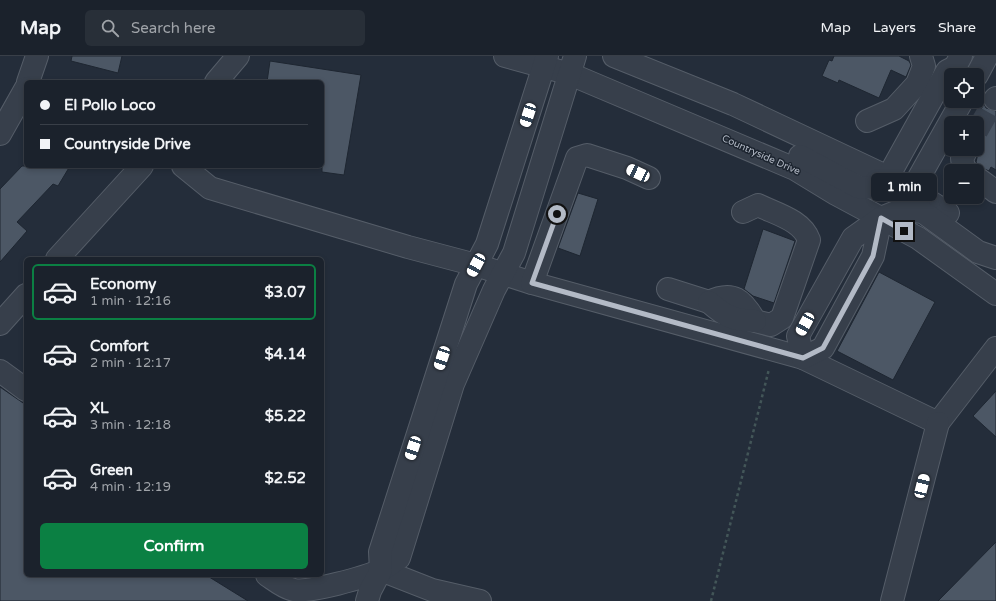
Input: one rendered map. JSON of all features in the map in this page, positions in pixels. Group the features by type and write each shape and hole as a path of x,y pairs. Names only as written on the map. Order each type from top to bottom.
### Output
{"street":[{"path":"29,80 37,56"},
{"path":"218,80 238,56"},
{"name":"Countryside Drive","path":"505,56 573,65 742,146 795,169 836,194 918,238 996,294"},
{"path":"614,56 733,104 888,177 912,190 959,220 996,248"},
{"path":"867,121 894,109 917,84 924,66 921,56"},
{"path":"981,68 987,56"},
{"path":"367,601 370,591 381,570 380,552 466,284 487,244 545,61"},
{"path":"888,177 951,61"},
{"path":"270,577 286,587 296,590 322,588 381,570 399,558 456,378 494,290 514,253 573,65"},
{"path":"2,127 24,91"},
{"path":"912,190 958,108"},
{"path":"742,146 788,150 858,187 912,190"},
{"path":"532,283 577,158 587,155 628,168 649,178"},
{"path":"59,257 140,168"},
{"path":"185,168 210,188 415,249 476,265 532,283 803,358 938,423"},
{"path":"984,183 996,192"},
{"path":"668,289 709,302 721,296 736,299 747,306 755,321 771,325 782,318 809,240 800,225 758,205 743,212"},
{"path":"803,358 798,336 853,238 881,218 901,210 923,212 978,252 996,258"},
{"path":"0,324 24,297"},
{"path":"892,601 938,423 996,348"},
{"path":"0,371 24,389"},
{"path":"381,570 432,590 480,601"}],"path":[{"path":"711,601 774,350"}],"building":[{"path":"72,56 122,56 118,73 71,61"},
{"path":"834,56 899,56 909,61 911,65 906,77 891,70 879,98 839,80 838,83 822,76 829,60 832,61"},
{"path":"270,61 361,75 344,175 322,172 322,168 324,168 324,80 267,80"},
{"path":"984,104 986,108 996,111 996,170 991,167 989,171 984,169 984,164 977,164 976,162 977,156 984,156 984,116 977,116 982,108 984,108"},
{"path":"22,166 24,166 24,168 69,168 58,186 53,184 17,222 27,231 0,262 0,189"},
{"path":"578,193 598,199 580,256 558,248"},
{"path":"763,229 795,241 774,303 753,296 744,289"},
{"path":"879,272 935,302 893,380 837,351"},
{"path":"0,387 24,404 24,577 209,577 248,601 0,601"},
{"path":"996,391 996,437 973,416"},
{"path":"996,542 996,601 938,601"}],"tunnel":[{"path":"984,119 995,99"}],"route":[{"path":"557,214 532,283 803,358 823,348 873,256 881,218 904,231"}]}
